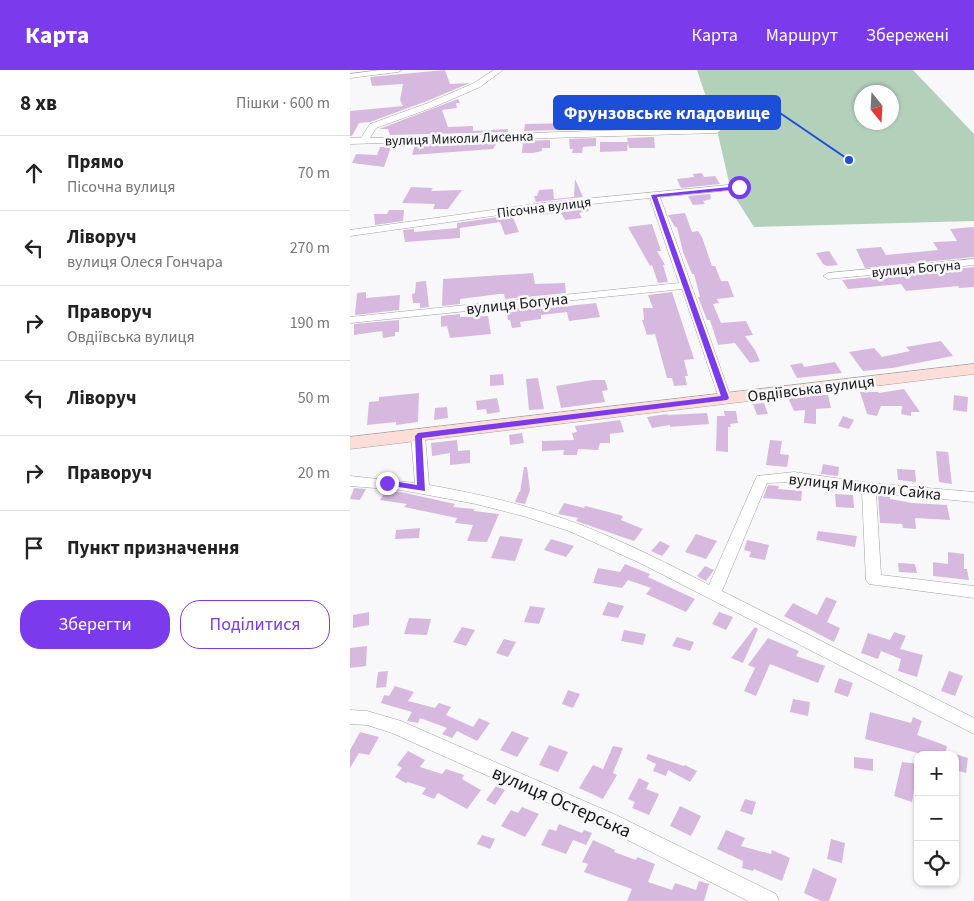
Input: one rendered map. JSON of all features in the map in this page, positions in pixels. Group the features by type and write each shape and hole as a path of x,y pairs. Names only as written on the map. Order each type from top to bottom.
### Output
{"main road":[{"name":"Овдіївська вулиця","path":"350,443 974,369"}],"street":[{"path":"350,76 398,70"},
{"path":"352,143 364,140 373,126 431,105 477,85 499,70"},
{"name":"вулиця Миколи Лисенка","path":"352,143 718,130"},
{"name":"Пісочна вулиця","path":"350,232 542,206 739,187"},
{"path":"654,195 684,286 725,398"},
{"name":"вулиця Богуна","path":"828,276 974,262"},
{"name":"вулиця Богуна","path":"350,320 684,286"},
{"path":"418,436 422,489"},
{"name":"вулиця Миколи Сайка","path":"713,594 762,478 794,477 869,488 974,497"},
{"path":"350,481 387,483 492,503 550,519 630,550 974,726"},
{"path":"869,488 874,580 974,592"},
{"name":"вулиця Остерська","path":"350,717 368,718 396,726 607,820 769,901"}],"green space":[{"path":"697,70 913,70 974,134 974,221 754,227 731,191 717,130"}],"building":[{"path":"445,70 450,84 470,83 370,122 359,123 352,136 350,136 350,111 403,106 400,100 403,84 372,86 370,77"},
{"path":"458,99 460,103 456,103 457,108 442,110 448,127 473,126 473,131 508,129 508,132 390,135 388,129 379,129"},
{"path":"525,124 597,124 597,129 524,131"},
{"path":"654,137 655,148 629,148 627,138"},
{"path":"596,138 596,146 583,147 582,153 572,153 573,149 570,149 569,139"},
{"path":"550,140 550,148 542,148 542,151 533,153 522,153 523,141"},
{"path":"498,141 493,149 412,155 415,144"},
{"path":"600,142 628,142 627,151 600,152"},
{"path":"380,147 391,147 384,167 352,163 356,154 377,155"},
{"path":"702,173 704,177 715,176 720,184 681,188 677,179 694,177 693,174"},
{"path":"575,179 583,197 536,202 534,196 537,196 539,190 553,189 554,199 574,197"},
{"path":"411,187 433,188 431,191 462,190 448,209 433,209 435,204 402,203"},
{"path":"710,194 711,199 703,201 705,204 693,205 688,196"},
{"path":"587,206 589,211 579,213 582,218 565,220 561,213 541,215 539,211"},
{"path":"389,210 404,210 403,221 375,225 374,214 387,214"},
{"path":"685,213 692,232 698,231 702,237 712,266 715,266 721,281 728,281 734,297 717,299 719,303 713,304 721,323 746,321 753,335 745,336 760,361 750,363 735,343 718,345 710,320 707,320 698,297 700,297 694,274 692,274 683,252 677,227 675,227 668,215"},
{"path":"512,215 519,232 505,235 500,222 460,228 460,238 405,242 403,230 414,229 414,232 457,228 457,223"},
{"path":"652,224 661,251 657,251 665,265 663,265 668,282 658,283 652,265 650,266 628,227"},
{"path":"974,227 974,257 865,268 856,249 881,247 886,255 938,250 933,242 957,241 950,229"},
{"path":"829,251 838,265 827,266 823,264 816,253"},
{"path":"974,267 974,287 959,288 958,286 906,291 901,284 848,289 842,280"},
{"path":"533,273 535,284 565,283 566,293 505,299 504,294 499,294 460,299 460,304 442,306 443,279"},
{"path":"426,281 429,307 420,308 420,303 413,303 412,294 415,293 416,282"},
{"path":"366,292 366,298 400,295 399,310 355,315 357,293"},
{"path":"672,292 694,359 684,360 688,376 685,376 687,385 674,386 672,378 667,378 655,334 647,335 642,320 644,320 643,308 653,308 648,295"},
{"path":"567,303 568,306 596,303 600,317 569,321 567,312 541,315 541,319 520,322 521,327 512,328 510,320 508,320 506,309"},
{"path":"460,314 460,317 488,316 491,334 450,338 447,326 441,327 441,316"},
{"path":"399,320 399,332 395,332 395,336 383,338 382,331 354,335 354,324"},
{"path":"941,341 953,356 892,368 863,371 849,352 874,348 882,357 910,351 906,347"},
{"path":"835,362 842,373 797,378 790,365 802,363 804,367"},
{"path":"503,374 504,385 490,386 490,375"},
{"path":"538,378 544,409 529,410 526,379"},
{"path":"605,380 608,390 602,391 605,402 561,408 556,386"},
{"path":"904,389 920,412 911,412 911,416 901,414 902,406 881,406 877,416 867,414 860,392 879,393"},
{"path":"419,393 418,422 396,425 396,422 367,425 369,402 379,401 379,397"},
{"path":"828,395 831,408 816,409 816,424 804,423 805,410 794,411 788,398"},
{"path":"954,395 968,397 967,412 953,410"},
{"path":"497,398 500,412 487,414 486,409 477,410 476,401"},
{"path":"764,403 768,414 757,415 753,404"},
{"path":"447,407 448,418 434,420 435,408"},
{"path":"724,411 736,411 738,423 730,424 731,427 728,427 728,452 716,451 717,416 725,416"},
{"path":"707,413 709,424 670,427 670,425 652,428 647,417 667,414"},
{"path":"843,416 854,420 849,429 838,426"},
{"path":"620,420 624,432 610,434 610,443 600,443 598,450 578,449 577,455 563,455 564,450 542,451 542,441 574,440 572,433 577,432 575,426"},
{"path":"522,433 524,443 510,445 509,435"},
{"path":"457,440 458,451 470,450 470,463 450,465 450,453 432,456 431,443"},
{"path":"770,440 782,441 780,454 789,455 787,467 766,465"},
{"path":"936,451 948,452 952,484 939,482"},
{"path":"823,464 839,467 838,476 821,474"},
{"path":"524,467 527,467 530,490 525,504 515,502 520,492"},
{"path":"897,469 915,470 916,482 898,480"},
{"path":"768,485 779,486 778,489 802,491 801,501 763,498"},
{"path":"354,488 366,489 360,500 350,499"},
{"path":"386,491 401,492 455,504 453,507 499,514 487,542 467,541 473,525 455,523 457,518 404,507 407,504 380,500"},
{"path":"835,494 853,495 854,508 836,507"},
{"path":"878,495 890,496 890,499 912,503 947,505 950,520 915,518 916,529 903,528 902,524 880,523"},
{"path":"564,503 584,508 585,506 623,516 621,520 643,529 634,541 576,521 578,518 558,514"},
{"path":"420,528 419,538 395,539 396,530"},
{"path":"818,531 857,536 855,547 816,540"},
{"path":"696,534 717,541 706,559 685,552"},
{"path":"500,536 523,539 515,561 491,558"},
{"path":"551,539 574,546 566,557 544,550"},
{"path":"747,540 769,545 765,560 749,557 751,552 744,550"},
{"path":"660,541 670,546 662,556 651,551"},
{"path":"948,552 964,554 964,569 967,569 969,580 933,576 933,562 948,564"},
{"path":"898,563 915,564 917,573 899,572"},
{"path":"625,564 650,574 648,577 695,599 686,612 646,594 651,588 628,580 622,588 593,583 598,568 620,572"},
{"path":"705,566 714,570 706,581 697,576"},
{"path":"826,597 837,601 827,622 840,628 834,642 784,616 793,603 817,615"},
{"path":"608,602 624,606 618,618 602,615"},
{"path":"530,606 545,608 539,624 524,622"},
{"path":"369,612 369,625 353,628 353,615"},
{"path":"719,612 733,617 726,630 712,624"},
{"path":"409,618 431,619 427,635 404,634"},
{"path":"462,627 475,630 466,646 453,642"},
{"path":"755,627 758,629 743,663 731,658"},
{"path":"624,630 646,634 643,645 621,641"},
{"path":"894,632 906,636 900,649 923,655 917,677 898,671 901,659 881,651 878,659 861,653 868,633 890,640"},
{"path":"677,637 694,642 690,651 672,646"},
{"path":"768,638 799,651 796,656 825,666 818,683 770,664 756,696 744,691 755,668 748,665"},
{"path":"504,639 516,642 508,657 496,653"},
{"path":"367,646 366,666 350,668 350,648"},
{"path":"388,671 386,687 376,688 378,672"},
{"path":"949,671 963,676 955,696 941,691"},
{"path":"839,678 853,683 848,697 834,692"},
{"path":"395,686 414,692 408,701 435,708 439,703 451,707 446,715 473,727 479,718 490,723 477,741 457,731 452,738 442,734 447,728 420,718 418,723 407,721 412,712 381,703 384,695 389,696"},
{"path":"568,690 580,694 573,708 562,704"},
{"path":"793,699 810,702 808,716 790,712"},
{"path":"870,712 911,723 913,717 922,721 917,735 947,746 946,751 914,752 865,739"},
{"path":"512,731 529,738 517,757 500,750"},
{"path":"360,732 379,737 369,755 359,753 350,768 350,750"},
{"path":"549,745 568,752 558,772 539,765"},
{"path":"613,746 623,748 613,773 617,775 603,799 579,788 593,765 603,769"},
{"path":"408,751 425,760 420,767 442,774 446,769 464,775 462,779 481,790 467,809 438,793 434,799 422,794 426,788 406,783 395,777 402,768 397,765"},
{"path":"648,754 685,765 697,771 690,782 668,770 666,776 653,771 656,764 646,759"},
{"path":"959,755 968,758 966,773 959,771"},
{"path":"854,757 873,759 873,771 854,768"},
{"path":"902,762 914,764 912,802 894,796"},
{"path":"639,778 649,783 646,789 659,794 649,815 632,808 635,802 628,799"},
{"path":"496,786 505,790 495,805 486,800"},
{"path":"745,799 756,802 752,815 740,811"},
{"path":"680,806 701,816 691,836 670,826"},
{"path":"522,807 539,814 525,837 501,826 511,810 518,813"},
{"path":"559,824 582,833 584,830 592,833 586,845 573,840 566,854 541,845 549,829 556,831"},
{"path":"726,830 745,838 741,846 771,854 772,850 790,858 782,881 754,869 753,871 742,868 743,861 717,849"},
{"path":"482,835 495,839 490,849 477,844"},
{"path":"831,839 845,843 842,863 827,859"},
{"path":"593,840 615,850 614,852 636,860 637,857 655,864 648,882 672,890 675,883 696,890 699,881 709,884 704,901 627,901 632,889 584,872 588,864 582,862"},
{"path":"813,868 837,879 829,901 821,901 804,893"}],"place":[{"name":"Фрунзовське кладовище","path":"849,160"}],"route":[{"path":"387,483 422,489 418,436 725,398 684,286 654,195 739,187"}]}
